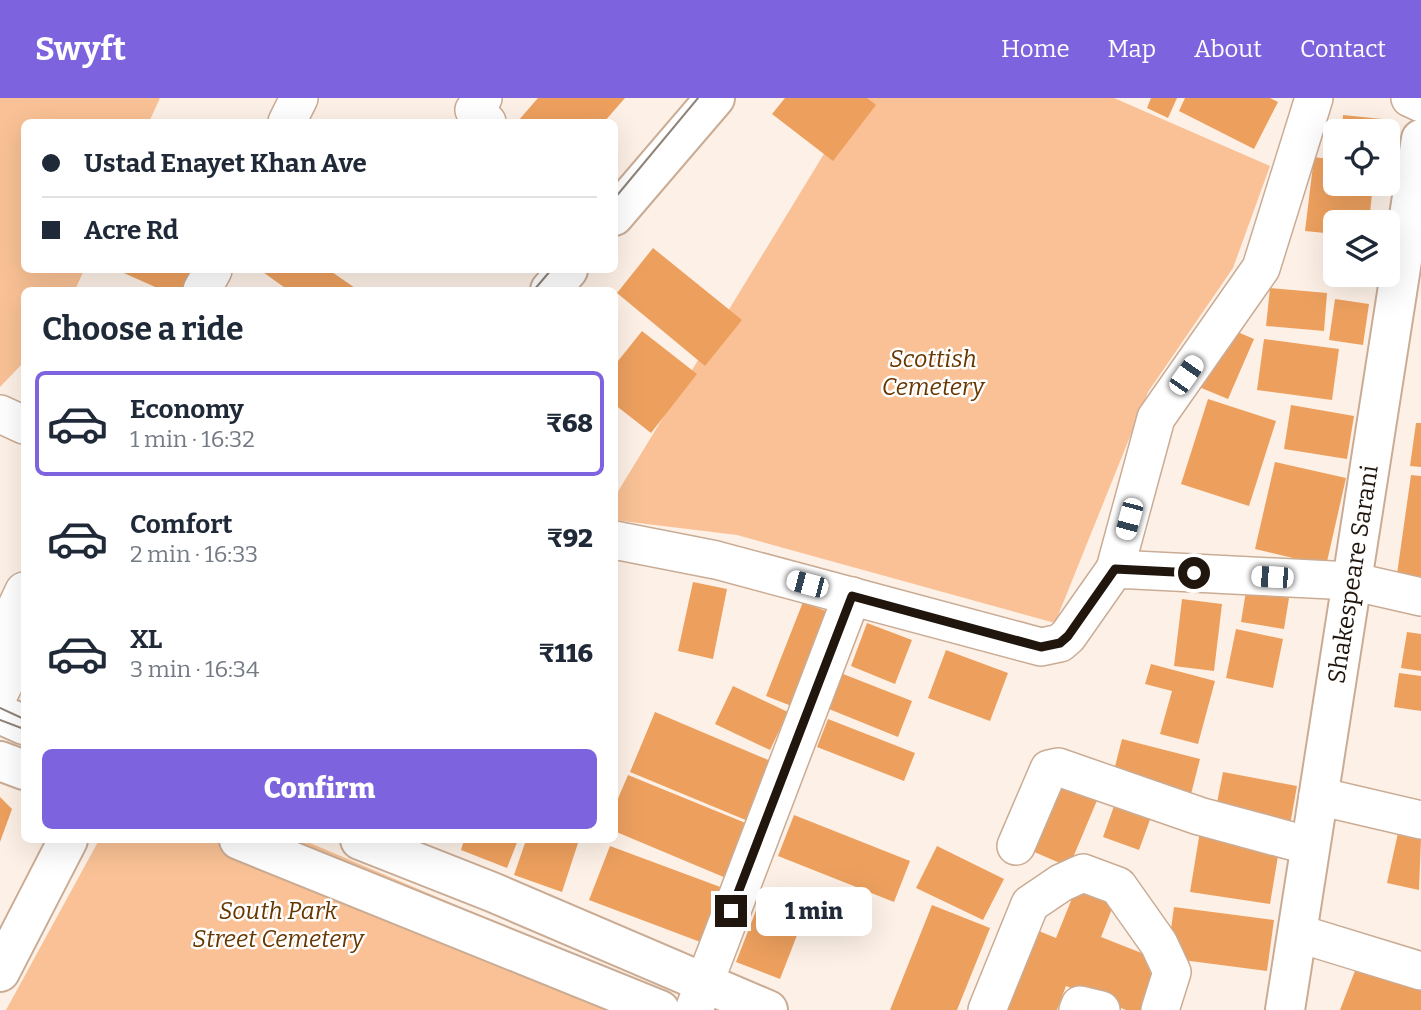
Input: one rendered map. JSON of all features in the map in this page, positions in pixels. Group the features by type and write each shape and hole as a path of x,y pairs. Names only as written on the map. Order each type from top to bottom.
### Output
{"main road":[{"path":"618,211 715,98"},
{"name":"Shakespeare Sarani","path":"1285,1010 1421,139"},
{"path":"553,287 565,273"},
{"path":"0,714 21,723"},
{"path":"0,761 21,769"},
{"path":"0,972 66,843"},
{"path":"246,843 660,1010"},
{"path":"367,843 699,996 768,1010"}],"street":[{"path":"288,119 299,98"},
{"path":"483,98 474,110 484,119"},
{"path":"618,541 716,560 1041,647 1060,643 1068,636 1115,569 1156,418 1261,268 1314,98"},
{"path":"1410,98 1421,103"},
{"path":"0,414 21,424"},
{"path":"1115,569 1351,581 1421,597"},
{"path":"699,996 852,596"},
{"path":"0,633 5,631 21,597"},
{"path":"0,692 21,649"},
{"path":"1016,846 1049,769 1058,767 1199,816 1310,846"},
{"path":"1318,796 1421,820"},
{"path":"987,1010 1030,904 1061,883 1083,873 1118,886 1159,944 1172,972 1160,1010"},
{"path":"1297,933 1421,971"},
{"path":"1078,1010 1080,1005 1101,1010"}],"green space":[{"path":"0,98 160,98 150,119 21,119 21,273 83,273 76,287 21,287 21,365 0,387"},
{"name":"Scottish Cemetery","path":"858,98 1114,98 1270,166 1233,268 1148,392 1055,623 737,535 618,520 618,491"},
{"name":"South Park Street Cemetery","path":"97,843 310,843 703,1010 6,1010"}],"building":[{"path":"538,98 625,98 607,119 520,119"},
{"path":"785,98 867,98 876,105 833,161 772,114"},
{"path":"1151,98 1177,98 1168,118 1147,108"},
{"path":"1185,98 1270,98 1278,102 1254,149 1179,111"},
{"path":"1343,115 1382,119 1343,119"},
{"path":"1314,157 1323,158 1323,196 1372,196 1370,210 1323,210 1323,233 1305,231"},
{"path":"653,248 742,320 705,366 618,292"},
{"path":"124,273 208,273 201,287 155,287"},
{"path":"264,273 333,273 354,287 284,287"},
{"path":"1270,288 1327,293 1324,331 1266,326"},
{"path":"1335,299 1369,304 1363,345 1329,340"},
{"path":"1226,327 1254,339 1228,399 1199,387"},
{"path":"642,331 697,374 651,433 618,407 618,361"},
{"path":"1264,339 1339,349 1332,400 1257,390"},
{"path":"1208,399 1276,421 1249,506 1181,484"},
{"path":"1291,405 1354,416 1347,459 1284,449"},
{"path":"1416,423 1421,423 1421,467 1410,466"},
{"path":"1275,462 1346,478 1326,566 1255,549"},
{"path":"1411,475 1421,476 1421,577 1397,574"},
{"path":"693,582 727,589 713,659 678,651"},
{"path":"1246,591 1289,598 1284,629 1241,622"},
{"path":"1182,599 1222,604 1214,671 1174,666"},
{"path":"803,602 831,613 794,707 766,696"},
{"path":"867,623 912,640 895,684 851,666"},
{"path":"1236,629 1283,639 1273,688 1226,678"},
{"path":"1407,632 1421,634 1421,671 1401,668"},
{"path":"946,650 1008,673 990,721 928,698"},
{"path":"1151,664 1215,681 1198,744 1160,734 1172,691 1145,684"},
{"path":"838,672 912,701 898,737 824,707"},
{"path":"1399,673 1421,676 1421,711 1394,707"},
{"path":"733,686 788,712 770,750 715,724"},
{"path":"655,712 773,762 748,821 630,772"},
{"path":"828,719 915,753 904,781 817,747"},
{"path":"1122,739 1200,759 1189,802 1111,782"},
{"path":"1223,772 1297,786 1289,831 1214,818"},
{"path":"628,775 748,824 726,878 618,833 618,799"},
{"path":"1065,775 1101,791 1069,867 1032,851"},
{"path":"1119,792 1155,806 1139,850 1103,837"},
{"path":"0,797 12,809 0,842"},
{"path":"794,815 910,861 894,902 778,856"},
{"path":"1200,831 1280,844 1270,904 1190,892"},
{"path":"1398,833 1421,838 1419,890 1387,883"},
{"path":"463,843 517,843 507,868 461,850"},
{"path":"525,843 578,843 562,892 514,875"},
{"path":"610,846 723,888 703,943 589,900"},
{"path":"937,846 1004,879 983,920 916,888"},
{"path":"1079,881 1117,896 1101,937 1167,963 1149,1010 1126,1010 1066,986 1057,1010 996,1010 1029,927 1056,938"},
{"path":"932,905 990,928 957,1010 890,1010"},
{"path":"1174,907 1274,920 1267,971 1167,958"},
{"path":"757,908 801,925 780,979 736,962"},
{"path":"1358,963 1421,988 1421,1010 1340,1010"}],"tram line":[{"path":"618,194 698,98"},
{"path":"537,287 548,273"},
{"path":"0,708 21,718"},
{"path":"0,720 21,728"}],"route":[{"path":"731,911 852,596 1041,647 1060,643 1068,636 1115,569 1194,573"}]}
